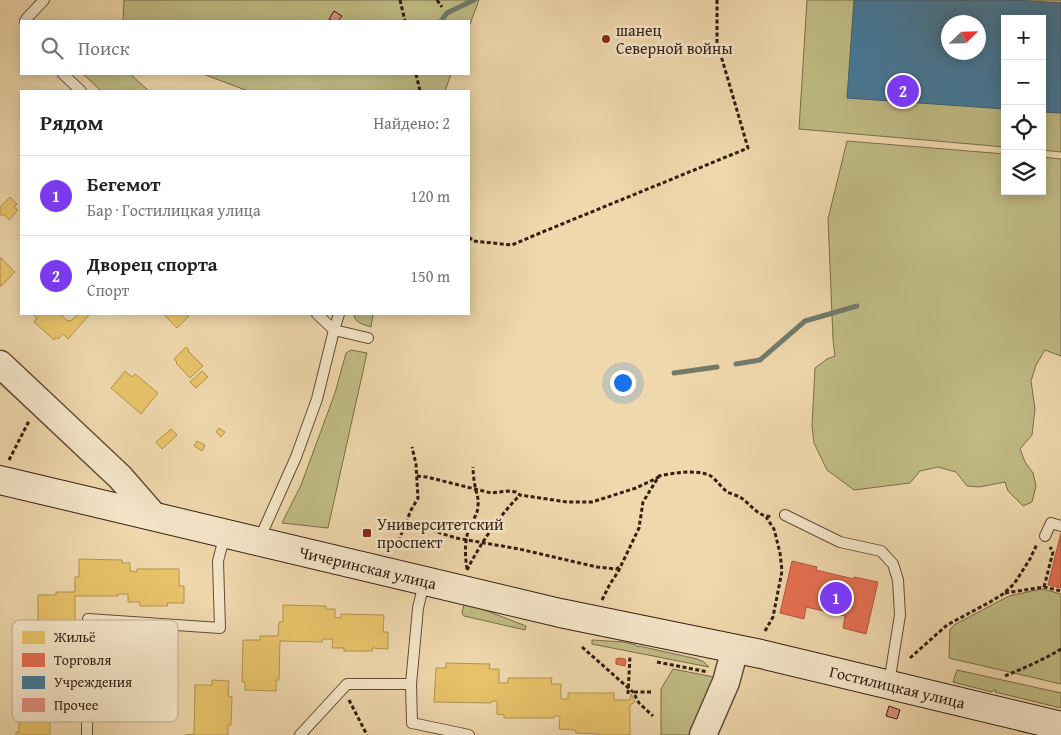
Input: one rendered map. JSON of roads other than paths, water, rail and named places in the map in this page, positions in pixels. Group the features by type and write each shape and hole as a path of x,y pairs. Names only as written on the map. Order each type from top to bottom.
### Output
{"main road":[{"name":"Чичеринская улица","path":"3,472 154,516 560,612 735,648"},
{"name":"Гостилицкая улица","path":"735,648 1061,726"}],"street":[{"path":"0,364 120,477 154,516"},
{"path":"703,735 726,682 735,648"}],"lane":[{"path":"26,20 44,0"},
{"path":"64,75 80,90"},
{"path":"318,315 334,330 368,338"},
{"path":"258,541 296,457 311,415 339,315"},
{"path":"785,514 840,542 882,551 893,564 898,580 900,616 889,684"},
{"path":"1044,536 1051,523 1061,526"},
{"path":"178,625 220,628 218,561 225,533"},
{"path":"425,580 418,608 411,684 412,723 469,735"},
{"path":"88,620 103,620"},
{"path":"300,735 347,684 411,684"},
{"path":"88,722 88,735"}],"waterway":[{"path":"442,20 447,13 474,0"},
{"path":"736,364 760,360 805,321 857,306"},
{"path":"674,373 717,367"}],"place":[{"name":"шанец Северной войны","path":"606,39"},
{"name":"Дворец спорта","path":"903,91"},
{"name":"Университетский проспект","path":"367,533"},
{"name":"Бегемот","path":"836,598"}]}
